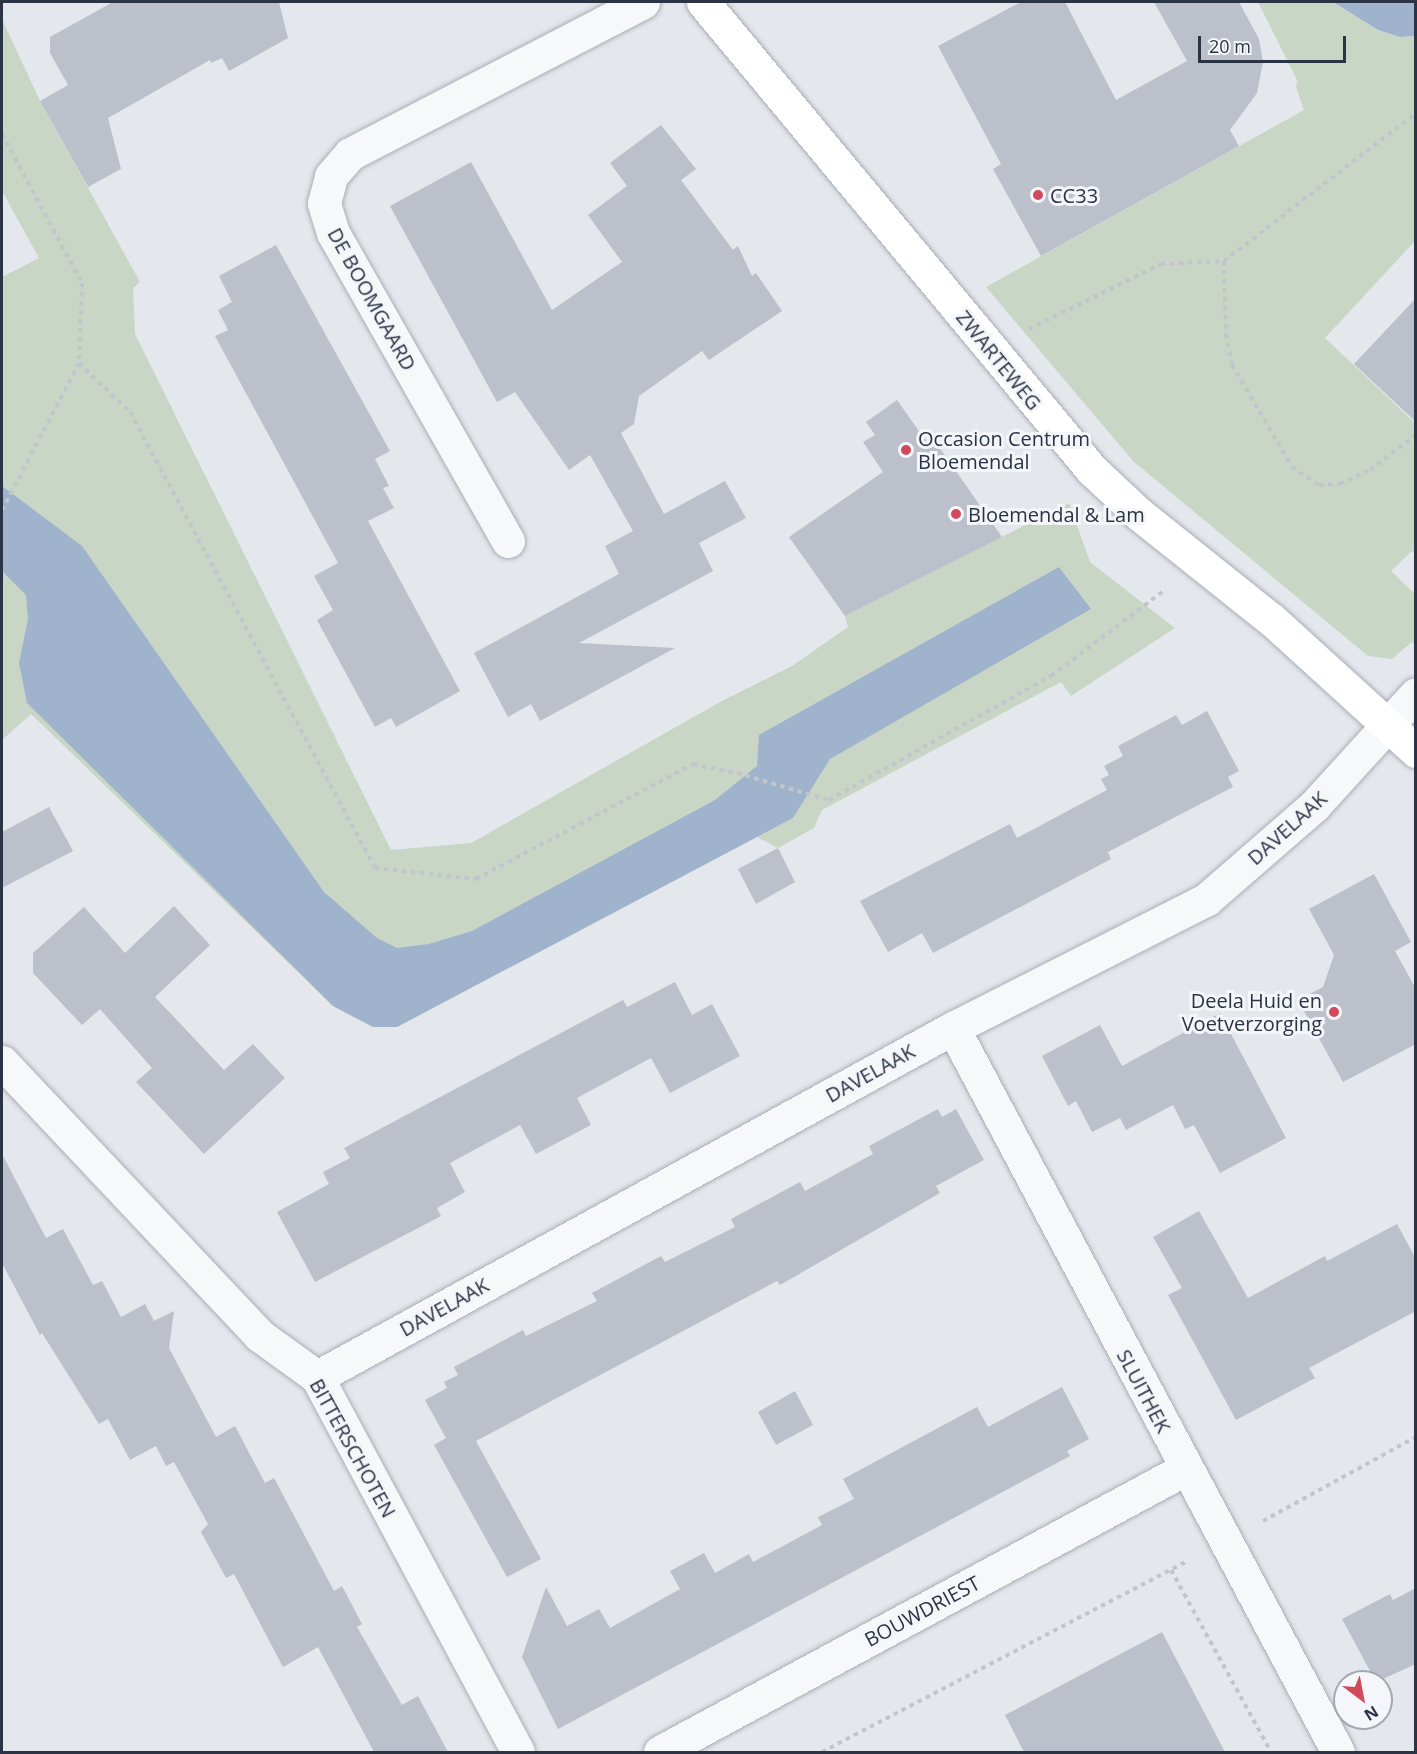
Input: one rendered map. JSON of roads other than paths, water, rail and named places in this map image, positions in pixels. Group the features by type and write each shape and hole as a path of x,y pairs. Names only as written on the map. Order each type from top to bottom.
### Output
{"street":[{"name":"DE BOOMGAARD","path":"508,541 333,233 324,203 326,194 331,176 350,154 643,2"},
{"name":"ZWARTEWEG","path":"703,2 1092,470 1200,564 1272,620 1416,751"},
{"name":"DAVELAAK","path":"317,1377 953,1028 1207,900 1314,806 1416,694"},
{"name":"SLUITHEK","path":"953,1028 1185,1469 1338,1752"},
{"name":"BITTERSCHOTEN","path":"2,1062 259,1335 317,1377 518,1752"},
{"name":"BOUWDRIEST","path":"660,1752 1185,1469"}],"water":[{"path":"1333,2 1415,2 1415,36 1400,37 1378,30"},
{"path":"2,486 82,546 324,892 377,938 397,948 429,944 472,931 715,800 757,766 759,735 1059,567 1091,609 830,759 793,818 397,1027 373,1027 333,1006 27,703 19,663 28,619 26,595 2,571"}],"place":[{"name":"CC33","path":"1038,195"},
{"name":"Occasion Centrum Bloemendal","path":"906,450"},
{"name":"Bloemendal & Lam","path":"956,514"},
{"name":"Deela Huid en Voetverzorging","path":"1334,1012"}]}
